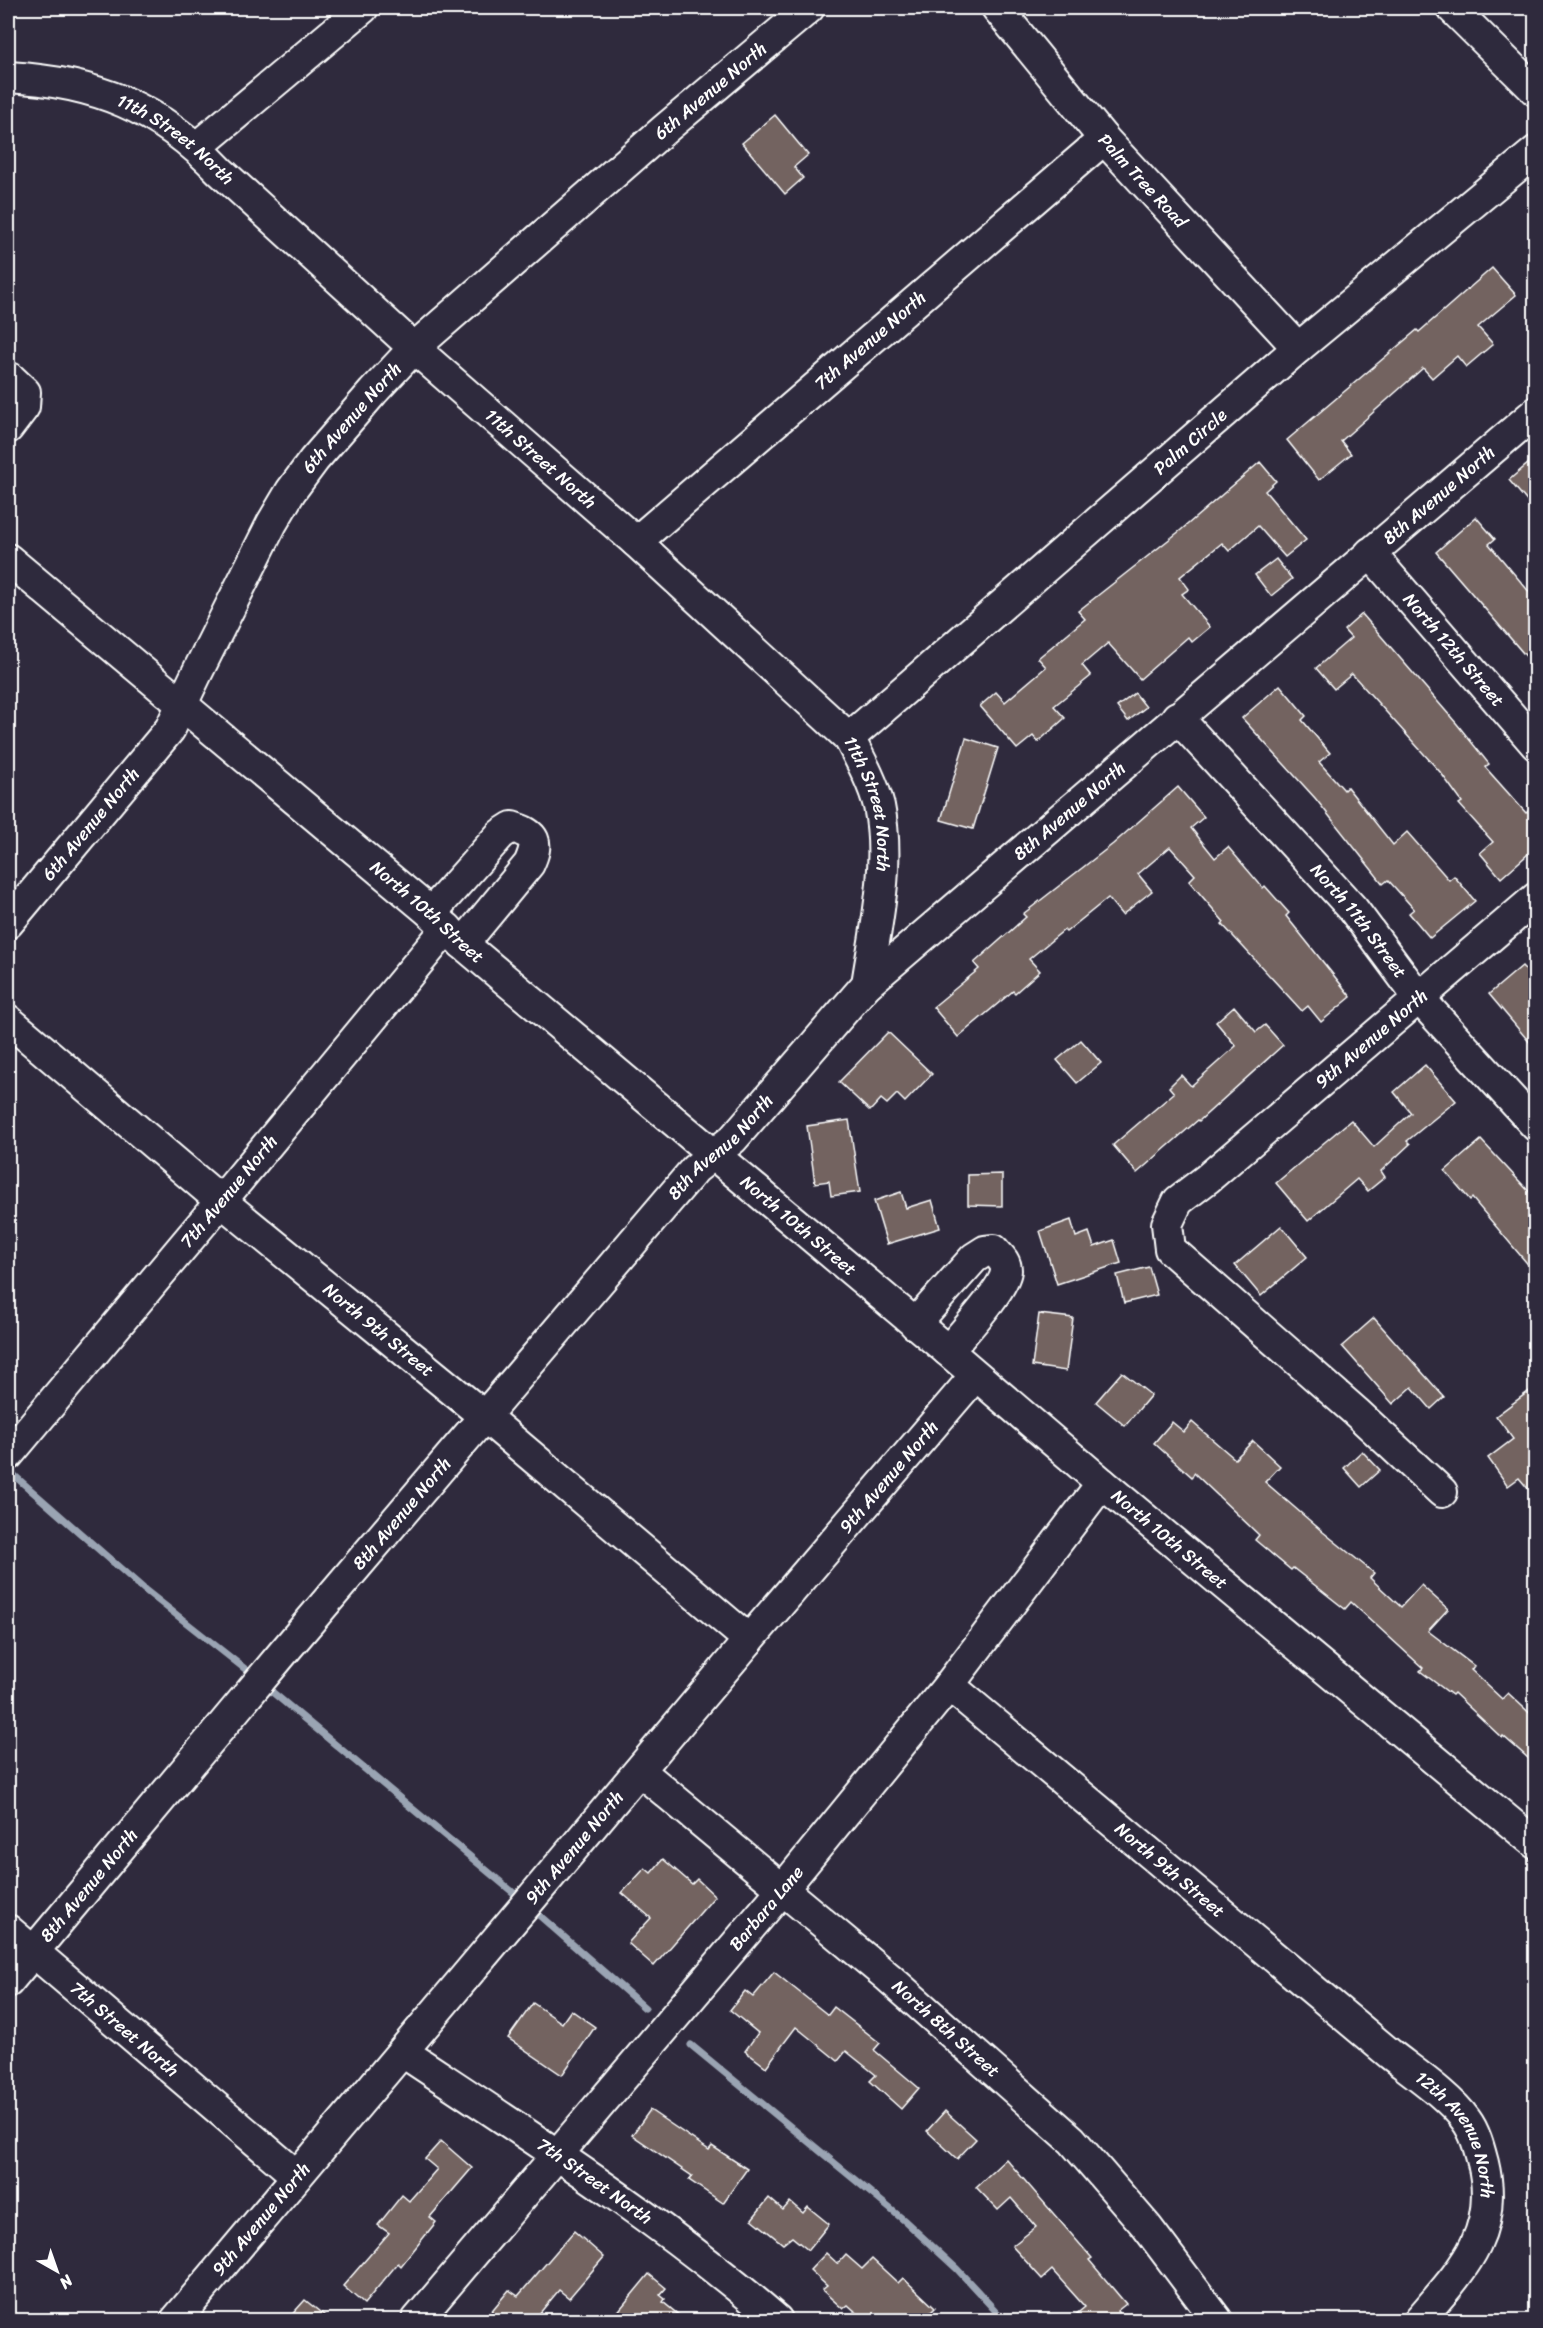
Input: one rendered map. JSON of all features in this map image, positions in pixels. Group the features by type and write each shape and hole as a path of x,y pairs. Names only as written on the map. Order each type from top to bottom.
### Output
{"street":[{"path":"197,147 363,8"},
{"name":"6th Avenue North","path":"8,923 170,729 272,523 291,491 373,392 414,348 665,129 809,8"},
{"name":"Palm Tree Road","path":"997,8 1104,139 1298,348"},
{"path":"1452,8 1536,91"},
{"name":"11th Street North","path":"8,77 99,91 140,109 197,147 220,171 414,348 636,542 849,738 878,803 884,837 881,894 867,984"},
{"name":"7th Avenue North","path":"636,542 1104,139"},
{"name":"Palm Circle","path":"849,738 1298,348 1536,151"},
{"path":"8,378 25,392 24,407 8,428"},
{"name":"8th Avenue North","path":"8,1982 695,1169 733,1139 867,984 1536,412"},
{"name":"North 12th Street","path":"1370,553 1536,746"},
{"name":"North 10th Street","path":"8,559 948,1351 1102,1484 1536,1844"},
{"name":"North 11th Street","path":"1177,717 1353,909 1419,998 1536,1126"},
{"name":"9th Avenue North","path":"1442,1492 1356,1412 1170,1249 1167,1224 1178,1201 1207,1179 1536,898"},
{"name":"7th Avenue North","path":"8,1455 447,928"},
{"name":"North 9th Street","path":"8,1020 221,1201 484,1416 749,1640"},
{"path":"915,1324 974,1258 985,1251 994,1250 1003,1259 1006,1270 1001,1286 948,1351"},
{"name":"9th Avenue North","path":"176,2320 749,1640 975,1376"},
{"name":"Barbara Lane","path":"417,2320 782,1890 949,1685 1102,1484"},
{"name":"North 9th Street","path":"949,1685 1389,2054"},
{"name":"North 8th Street","path":"640,1771 888,1977 1072,2140 1147,2227 1217,2320"},
{"name":"7th Street North","path":"8,1930 297,2176"},
{"name":"7th Street North","path":"404,2052 557,2154 689,2248 759,2315"},
{"name":"12th Avenue North","path":"1389,2054 1431,2086 1466,2120 1478,2144 1488,2183 1486,2209 1479,2238 1465,2265 1419,2320"}],"building":[{"path":"775,115 808,155 794,167 803,178 785,194 742,143"},
{"path":"1492,268 1516,295 1478,327 1493,344 1466,367 1457,356 1432,378 1423,368 1341,441 1351,454 1319,480 1287,440 1417,330 1419,332"},
{"path":"1536,457 1536,512 1509,480"},
{"path":"1260,462 1276,481 1265,491 1306,540 1285,557 1258,526 1229,551 1222,543 1180,577 1189,589 1182,594 1210,627 1192,642 1188,637 1140,679 1108,643 1082,665 1091,676 1054,706 1065,718 1038,742 1033,736 1017,749 980,706 996,692 1005,702 1046,667 1038,658 1085,619 1078,611 1181,530"},
{"path":"1476,517 1495,539 1489,544 1536,600 1536,668 1436,552"},
{"path":"1276,559 1292,579 1271,596 1255,575"},
{"path":"1362,614 1457,724 1489,764 1485,767 1526,813 1536,805 1536,847 1501,878 1480,853 1493,842 1459,804 1462,802 1441,773 1352,674 1334,689 1316,668 1351,638 1344,630"},
{"path":"1280,685 1306,716 1302,720 1330,753 1319,762 1344,790 1347,787 1393,845 1407,832 1449,880 1454,876 1475,901 1430,938 1409,913 1414,909 1388,880 1383,884 1315,798 1242,718"},
{"path":"1135,693 1146,707 1128,721 1117,707"},
{"path":"966,738 998,748 973,829 941,820"},
{"path":"1178,787 1204,817 1191,828 1215,858 1228,847 1263,888 1265,886 1289,913 1286,916 1351,997 1321,1022 1308,1006 1302,1011 1222,924 1224,922 1189,881 1195,875 1170,847 1138,874 1152,891 1122,915 1108,898 1066,932 1064,930 1029,959 1040,971 958,1037 933,1007 979,969 974,963 1026,917 1023,914 1113,844"},
{"path":"1522,966 1536,981 1536,1050 1489,994"},
{"path":"1234,1006 1256,1032 1265,1025 1283,1045 1137,1173 1113,1145 1174,1093 1169,1087 1181,1075 1191,1086 1236,1046 1216,1022"},
{"path":"888,1032 932,1074 905,1102 897,1094 887,1104 881,1099 870,1111 839,1082"},
{"path":"1081,1040 1101,1063 1077,1083 1057,1060"},
{"path":"1425,1065 1456,1101 1407,1141 1410,1144 1381,1171 1385,1177 1368,1191 1357,1179 1308,1221 1276,1183 1351,1120 1374,1147 1411,1113 1394,1092"},
{"path":"849,1120 860,1192 831,1196 829,1181 815,1183 807,1126"},
{"path":"1481,1140 1536,1199 1536,1274 1472,1198 1470,1200 1445,1171"},
{"path":"1002,1174 1002,1206 968,1205 968,1175"},
{"path":"901,1192 906,1208 932,1200 940,1228 887,1244 874,1201"},
{"path":"1071,1220 1076,1237 1089,1232 1094,1247 1114,1240 1121,1263 1057,1284 1040,1231"},
{"path":"1281,1226 1307,1257 1261,1296 1235,1265"},
{"path":"1149,1267 1157,1295 1124,1303 1117,1275"},
{"path":"1039,1314 1073,1318 1066,1371 1032,1366"},
{"path":"1374,1318 1444,1397 1431,1409 1412,1387 1393,1404 1342,1346"},
{"path":"1122,1372 1151,1395 1125,1426 1096,1402"},
{"path":"1536,1386 1536,1498 1519,1478 1508,1486 1488,1458 1513,1439 1496,1416"},
{"path":"1172,1422 1184,1432 1192,1422 1235,1459 1253,1441 1280,1466 1265,1482 1374,1573 1370,1578 1401,1607 1421,1585 1448,1609 1428,1631 1474,1666 1471,1670 1502,1699 1508,1693 1536,1719 1536,1765 1503,1736 1502,1738 1454,1693 1452,1695 1420,1671 1423,1668 1351,1602 1345,1609 1293,1568 1291,1570 1255,1540 1259,1535 1194,1473 1192,1477 1154,1443"},
{"path":"1362,1451 1380,1470 1361,1487 1344,1468"},
{"path":"663,1859 692,1884 697,1879 715,1896 654,1966 628,1943 651,1918 622,1893 645,1868 651,1873"},
{"path":"774,1972 828,2015 834,2007 880,2043 874,2050 919,2088 901,2109 870,2081 876,2075 846,2051 838,2061 796,2027 766,2067 745,2051 758,2033 730,2010 745,1991 753,1997"},
{"path":"533,2003 562,2023 571,2010 595,2027 562,2075 508,2038"},
{"path":"650,2110 709,2150 712,2146 747,2169 723,2203 689,2180 692,2176 632,2135"},
{"path":"945,2111 976,2139 957,2159 927,2131"},
{"path":"441,2141 472,2168 430,2217 436,2222 401,2266 398,2263 364,2304 343,2286 389,2233 378,2225 402,2195 409,2201 437,2169 425,2159"},
{"path":"1006,2159 1092,2258 1089,2260 1126,2304 1117,2311 1125,2320 1069,2320 1085,2307 1052,2270 1042,2279 1012,2246 1036,2227 1011,2198 998,2210 976,2187"},
{"path":"769,2198 783,2210 790,2202 803,2213 808,2207 829,2224 808,2250 792,2237 783,2244 752,2219"},
{"path":"574,2231 604,2257 569,2298 559,2290 534,2320 484,2320 509,2290 518,2296"},
{"path":"826,2253 838,2264 846,2255 862,2269 872,2259 898,2283 903,2278 935,2308 923,2320 865,2320 848,2305 843,2309 822,2290 827,2286 810,2270"},
{"path":"649,2274 666,2288 660,2295 665,2299 663,2302 685,2320 611,2320"},
{"path":"305,2300 330,2320 287,2320"}],"waterway":[{"path":"8,1470 145,1590 254,1676"},
{"path":"265,1686 521,1899"},
{"path":"532,1909 645,2008"},
{"path":"691,2045 905,2221 957,2269 1004,2320"}]}
